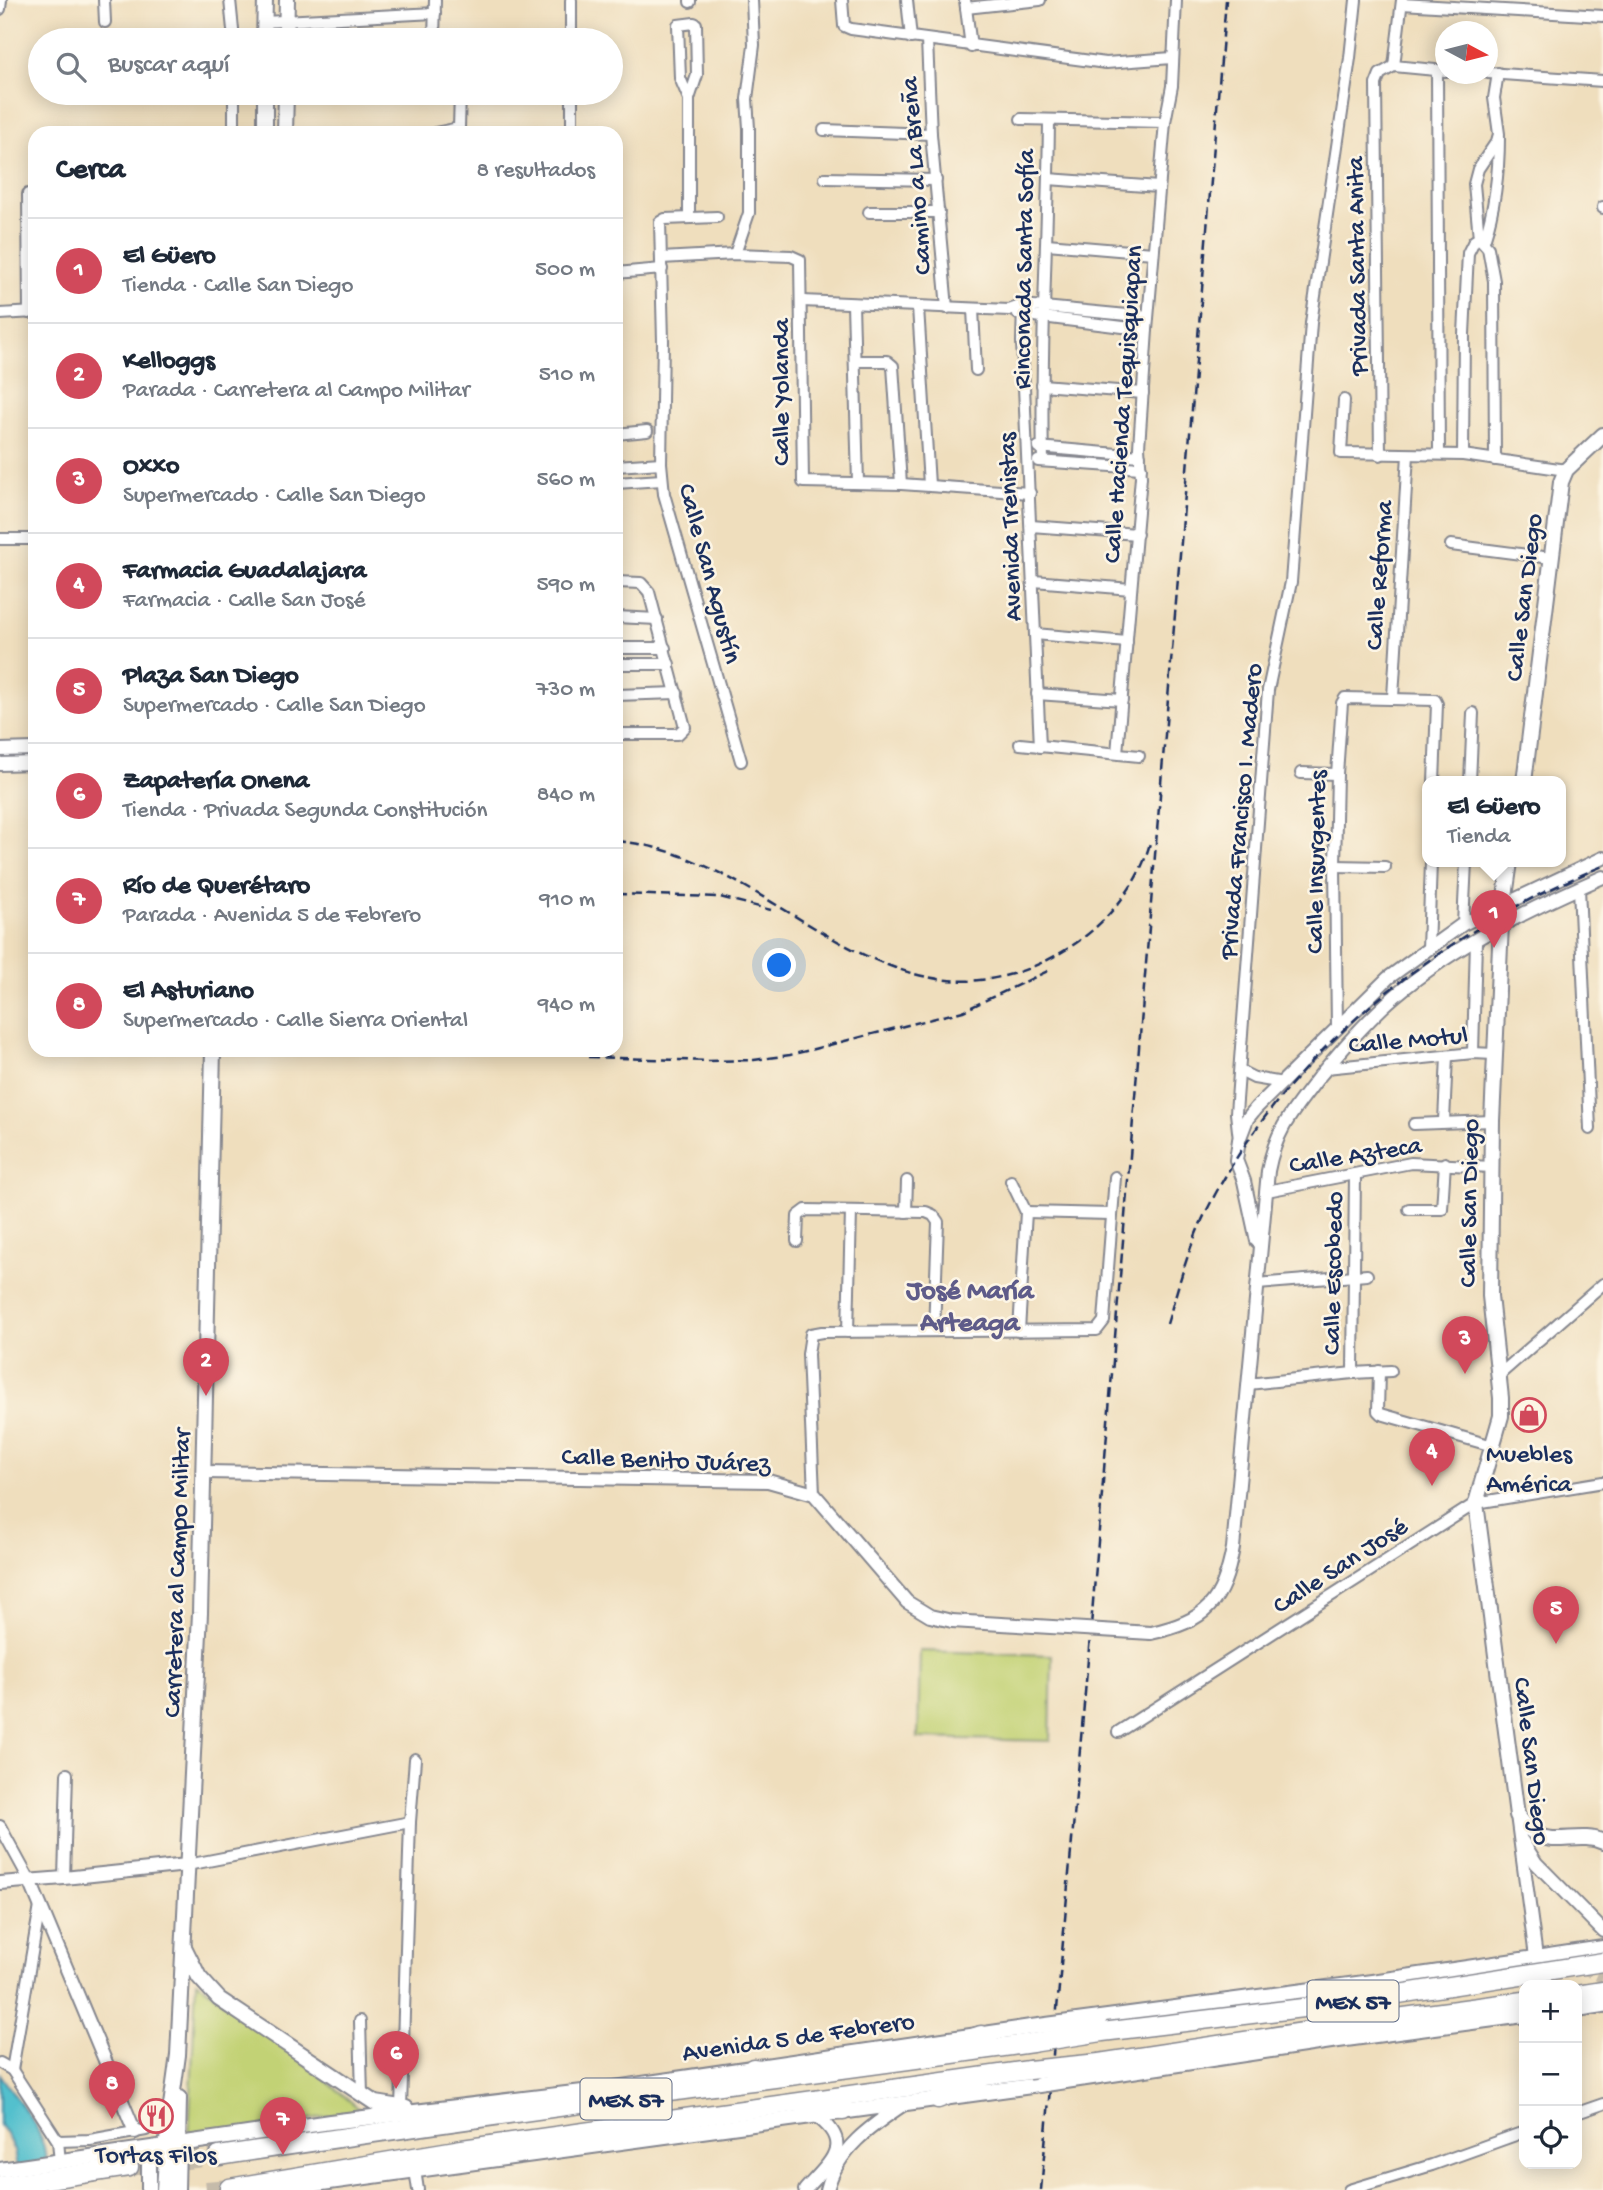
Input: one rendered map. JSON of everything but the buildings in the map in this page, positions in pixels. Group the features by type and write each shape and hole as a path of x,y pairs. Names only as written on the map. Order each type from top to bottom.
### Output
{"highway":[{"name":"Avenida 5 de Febrero","path":"219,2157 396,2129 912,2060 1032,2035 1102,2032 1328,2005 1603,1962"},
{"path":"1582,1993 1603,1991"},
{"name":"MEX 57","path":"229,2188 462,2149 1007,2073 1027,2078 1099,2063 1519,2002"},
{"path":"912,2060 981,2035"},
{"path":"753,2068 808,2075"},
{"path":"938,2099 1007,2073"},
{"path":"562,2106 608,2090"},
{"path":"766,2107 843,2111"},
{"path":"462,2149 524,2149 535,2153"},
{"name":"Avenida 5 de Febrero","path":"3,2171 129,2168"}],"main road":[{"path":"264,0 264,28"},
{"path":"287,0 287,28"},
{"path":"265,105 265,126"},
{"path":"285,126 286,105"},
{"path":"1566,470 1603,435"},
{"name":"Calle San Diego","path":"1525,776 1561,482 1566,470"},
{"name":"Calle San Diego","path":"1509,867 1501,924 1492,1121 1490,1296 1501,1416 1476,1503 1517,1815"},
{"name":"Carretera al Campo Militar","path":"173,2146 205,1472 213,1057"},
{"path":"1517,1815 1537,1835 1581,1837 1603,1842"},
{"path":"184,1947 199,1977 219,1999 375,2104 421,2111"},
{"name":"Avenida 5 de Febrero","path":"3,2171 421,2111 608,2090 981,2035 1032,2035 1100,2018 1603,1948"},
{"path":"1582,2008 1603,2005"},
{"path":"271,2190 357,2184 415,2169 905,2104 1027,2078 1099,2076 1519,2016"},
{"path":"164,2190 173,2146"},
{"path":"173,2146 177,2190"},
{"path":"137,2151 149,2159 149,2190"}],"street":[{"path":"0,9 1,0"},
{"path":"104,0 105,22"},
{"path":"230,0 233,28"},
{"path":"434,28 435,0"},
{"path":"571,0 571,28"},
{"path":"623,271 662,263 735,254 749,213 747,99 754,45 752,0"},
{"path":"842,0 843,23 847,28 1106,64 1172,58"},
{"path":"907,0 911,38"},
{"path":"971,47 965,4 1040,0"},
{"name":"Calle Hacienda Tequisquiapan","path":"1117,753 1137,534 1153,253 1165,122 1172,86 1176,0"},
{"name":"Privada Francisco I. Madero","path":"1239,1140 1236,1113 1268,690 1291,582 1311,323 1356,0"},
{"path":"1435,70 1394,66 1402,2 1603,16"},
{"path":"264,22 435,13"},
{"path":"689,99 681,82 680,24 696,24 696,81 689,99 688,218 717,218"},
{"name":"Camino a La Breña","path":"927,40 947,308"},
{"path":"679,61 697,60"},
{"name":"Privada Santa Anita","path":"1380,455 1377,77 1394,66"},
{"path":"1498,73 1603,80"},
{"path":"1439,454 1441,84"},
{"path":"1482,240 1492,217 1497,185 1498,138 1493,84"},
{"path":"234,105 234,126"},
{"path":"459,126 460,105"},
{"path":"572,105 572,126"},
{"path":"1021,119 1165,122"},
{"name":"Rinconada Santa Sofía","path":"1042,461 1049,120"},
{"path":"824,130 932,134"},
{"path":"1495,460 1494,281 1488,248 1482,240 1474,184 1485,157 1498,138"},
{"path":"825,178 936,180"},
{"path":"1048,179 1159,187"},
{"path":"869,212 939,212"},
{"name":"Calle San Agustín","path":"688,218 661,220 662,480 741,761"},
{"path":"1463,455 1468,253 1474,241 1482,240"},
{"path":"1047,244 1153,253"},
{"name":"Calle Yolanda","path":"735,254 796,257 801,263 803,482 858,482"},
{"path":"802,301 1148,317"},
{"path":"853,304 858,482 1030,493"},
{"path":"918,307 929,485"},
{"path":"973,309 976,370"},
{"name":"Avenida Trenistas","path":"1023,311 1040,747"},
{"path":"0,314 28,313"},
{"path":"1044,313 1147,330"},
{"path":"855,361 887,360 893,366 901,484"},
{"path":"1042,385 1143,393"},
{"path":"1344,400 1341,453 1463,455 1566,470"},
{"path":"623,433 647,431"},
{"path":"1028,446 1140,456"},
{"name":"Calle Reforma","path":"1393,697 1408,455"},
{"path":"1029,460 1141,468"},
{"path":"623,466 661,463"},
{"path":"623,483 662,480"},
{"path":"1031,526 1137,534"},
{"path":"0,539 28,539"},
{"path":"1451,545 1551,558"},
{"path":"1034,581 1131,589"},
{"path":"623,582 641,583 649,592 685,724 683,731 678,734 623,734"},
{"path":"623,617 657,619"},
{"path":"1035,634 1127,642"},
{"path":"623,648 665,648"},
{"path":"623,664 669,664"},
{"path":"623,695 677,693"},
{"path":"1037,694 1122,700"},
{"path":"1393,697 1435,700 1434,776"},
{"name":"Calle Insurgentes","path":"1337,1027 1335,866 1342,703 1345,698 1393,697"},
{"path":"1470,776 1473,713"},
{"path":"1020,744 1139,755"},
{"path":"0,750 28,749"},
{"path":"0,764 28,763"},
{"path":"1301,773 1337,774"},
{"path":"1259,1254 1244,1181 1236,1160 1239,1140 1247,1119 1388,978 1463,924 1603,858"},
{"path":"1335,866 1385,867"},
{"path":"1428,949 1431,867"},
{"path":"1463,924 1466,867"},
{"path":"1115,1177 1104,1321 1097,1330 811,1334 808,1354 814,1494 907,1602 930,1616 952,1621 1151,1633 1190,1622 1222,1592 1233,1548 1259,1254 1271,1156 1282,1126 1326,1068 1395,996 1501,924 1603,877"},
{"path":"1579,888 1590,1129"},
{"path":"1473,1053 1476,940"},
{"name":"Calle Motul","path":"1326,1068 1473,1053 1494,1054"},
{"path":"1444,1121 1447,1056"},
{"path":"1240,1072 1254,1078 1283,1083"},
{"path":"1413,1124 1492,1121"},
{"name":"Calle Azteca","path":"1267,1191 1411,1163 1492,1167"},
{"path":"1409,1209 1442,1209 1445,1163"},
{"name":"Calle Escobedo","path":"1353,1373 1355,1174"},
{"path":"906,1212 907,1181"},
{"path":"1011,1181 1026,1212 1019,1331"},
{"path":"797,1241 798,1216 806,1210 933,1214 938,1222 934,1331"},
{"path":"848,1332 851,1211"},
{"path":"1026,1212 1111,1214"},
{"path":"1257,1284 1367,1275"},
{"path":"1499,1375 1603,1284"},
{"path":"1248,1384 1385,1371 1378,1411 1381,1414 1493,1446"},
{"name":"Calle Benito Juárez","path":"205,1472 768,1481 814,1494"},
{"name":"Calle San José","path":"1118,1732 1476,1503 1603,1482"},
{"path":"401,2108 410,1822 415,1759"},
{"path":"64,1878 67,1774"},
{"name":"Calle San Diego","path":"1517,1815 1536,1957"},
{"path":"0,1883 187,1865 410,1822"},
{"path":"0,1826 30,1881 140,2131 90,2140 58,2141"},
{"path":"1520,1838 1536,1863 1603,1931"},
{"path":"12,2070 40,1906"},
{"path":"1372,1982 1557,1962"},
{"path":"360,2021 362,2095"},
{"path":"0,2063 12,2070 58,2141 56,2162"},
{"path":"827,2190 844,2154 857,2137 905,2104"},
{"path":"1582,2111 1603,2104"},
{"path":"806,2190 832,2159 838,2147 831,2129 815,2115"},
{"path":"1349,2190 1432,2165 1519,2134"},
{"path":"90,2140 93,2157"},
{"path":"415,2169 418,2190"}],"green space":[{"path":"920,1651 1052,1655 1050,1741 918,1738"},
{"path":"196,1981 311,2068 362,2111 189,2138"}],"water":[{"path":"0,2074 36,2126 44,2147 51,2190 21,2190 14,2151 0,2126"}],"tunnel":[{"path":"1581,1967 1603,1977"},
{"path":"129,2167 219,2156"},
{"path":"206,2190 229,2188"}],"railway":[{"path":"1041,2190 1092,1614 1226,0"},
{"path":"623,843 675,854 730,878 836,940 890,966 945,980 1004,976 1067,949 1081,940 1107,917 1129,889 1150,843"},
{"path":"1167,1324 1190,1250 1208,1208 1241,1151 1281,1097 1325,1047 1375,1002 1428,961 1484,925 1543,893 1603,866"},
{"path":"623,894 720,897 771,910"},
{"path":"588,1057 709,1061 754,1060 790,1055 963,1011 1052,969"}],"place":[{"name":"El Güero","path":"1494,948"},
{"name":"Oxxo","path":"1465,1374"},
{"name":"Kelloggs","path":"206,1396"},
{"name":"Muebles América","path":"1529,1415"},
{"name":"Farmacia Guadalajara","path":"1432,1486"},
{"name":"Plaza San Diego","path":"1556,1644"},
{"name":"Zapatería Onena","path":"396,2089"},
{"name":"Tortas Filos","path":"156,2116"},
{"name":"El Asturiano","path":"112,2119"},
{"name":"Río de Querétaro","path":"283,2155"}],"district":[{"name":"José María Arteaga","path":"970,1304"}]}
